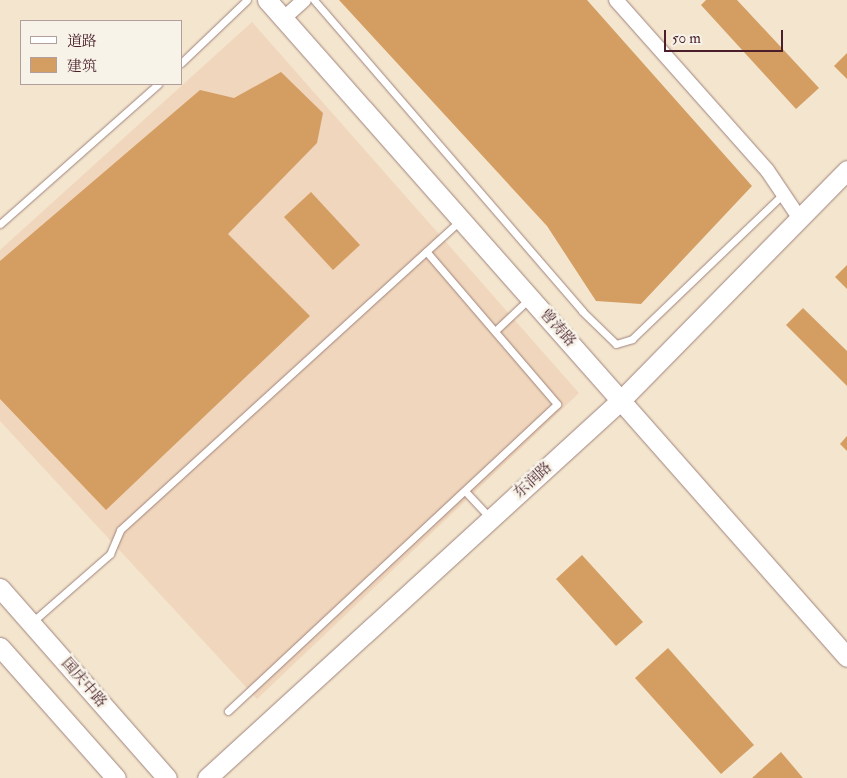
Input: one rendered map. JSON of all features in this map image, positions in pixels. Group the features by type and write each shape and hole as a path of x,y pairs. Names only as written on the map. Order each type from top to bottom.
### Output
{"street":[{"name":"曾涛路","path":"268,0 622,399 847,657"},
{"path":"284,18 304,0"},
{"path":"616,0 767,170 800,219"},
{"name":"东润路","path":"207,778 622,399 847,170"},
{"name":"国庆中路","path":"0,588 167,778"},
{"path":"0,647 116,778"}],"lane":[{"path":"182,62 247,0"},
{"path":"314,0 582,311 616,344 632,338 783,194"},
{"path":"0,224 157,85"},
{"path":"31,623 110,554 120,530 462,219"},
{"path":"228,711 557,404 426,251"},
{"path":"495,331 531,297"},
{"path":"465,491 491,519"}],"shaded area":[{"path":"252,22 579,393 257,699 0,421 0,250"}],"building":[{"path":"339,0 587,0 752,186 641,304 596,301 547,226"},
{"path":"706,0 737,0 819,88 796,109 701,5"},
{"path":"847,53 847,79 834,66"},
{"path":"281,72 323,113 317,143 228,234 310,316 106,510 0,399 0,261 200,90 234,98"},
{"path":"311,192 360,245 333,270 284,217"},
{"path":"847,265 847,289 835,277"},
{"path":"803,308 847,351 847,386 786,325"},
{"path":"847,436 847,451 840,444"},
{"path":"582,555 643,622 616,646 556,579"},
{"path":"668,648 754,745 721,774 635,678"},
{"path":"781,752 803,778 752,778"}]}
